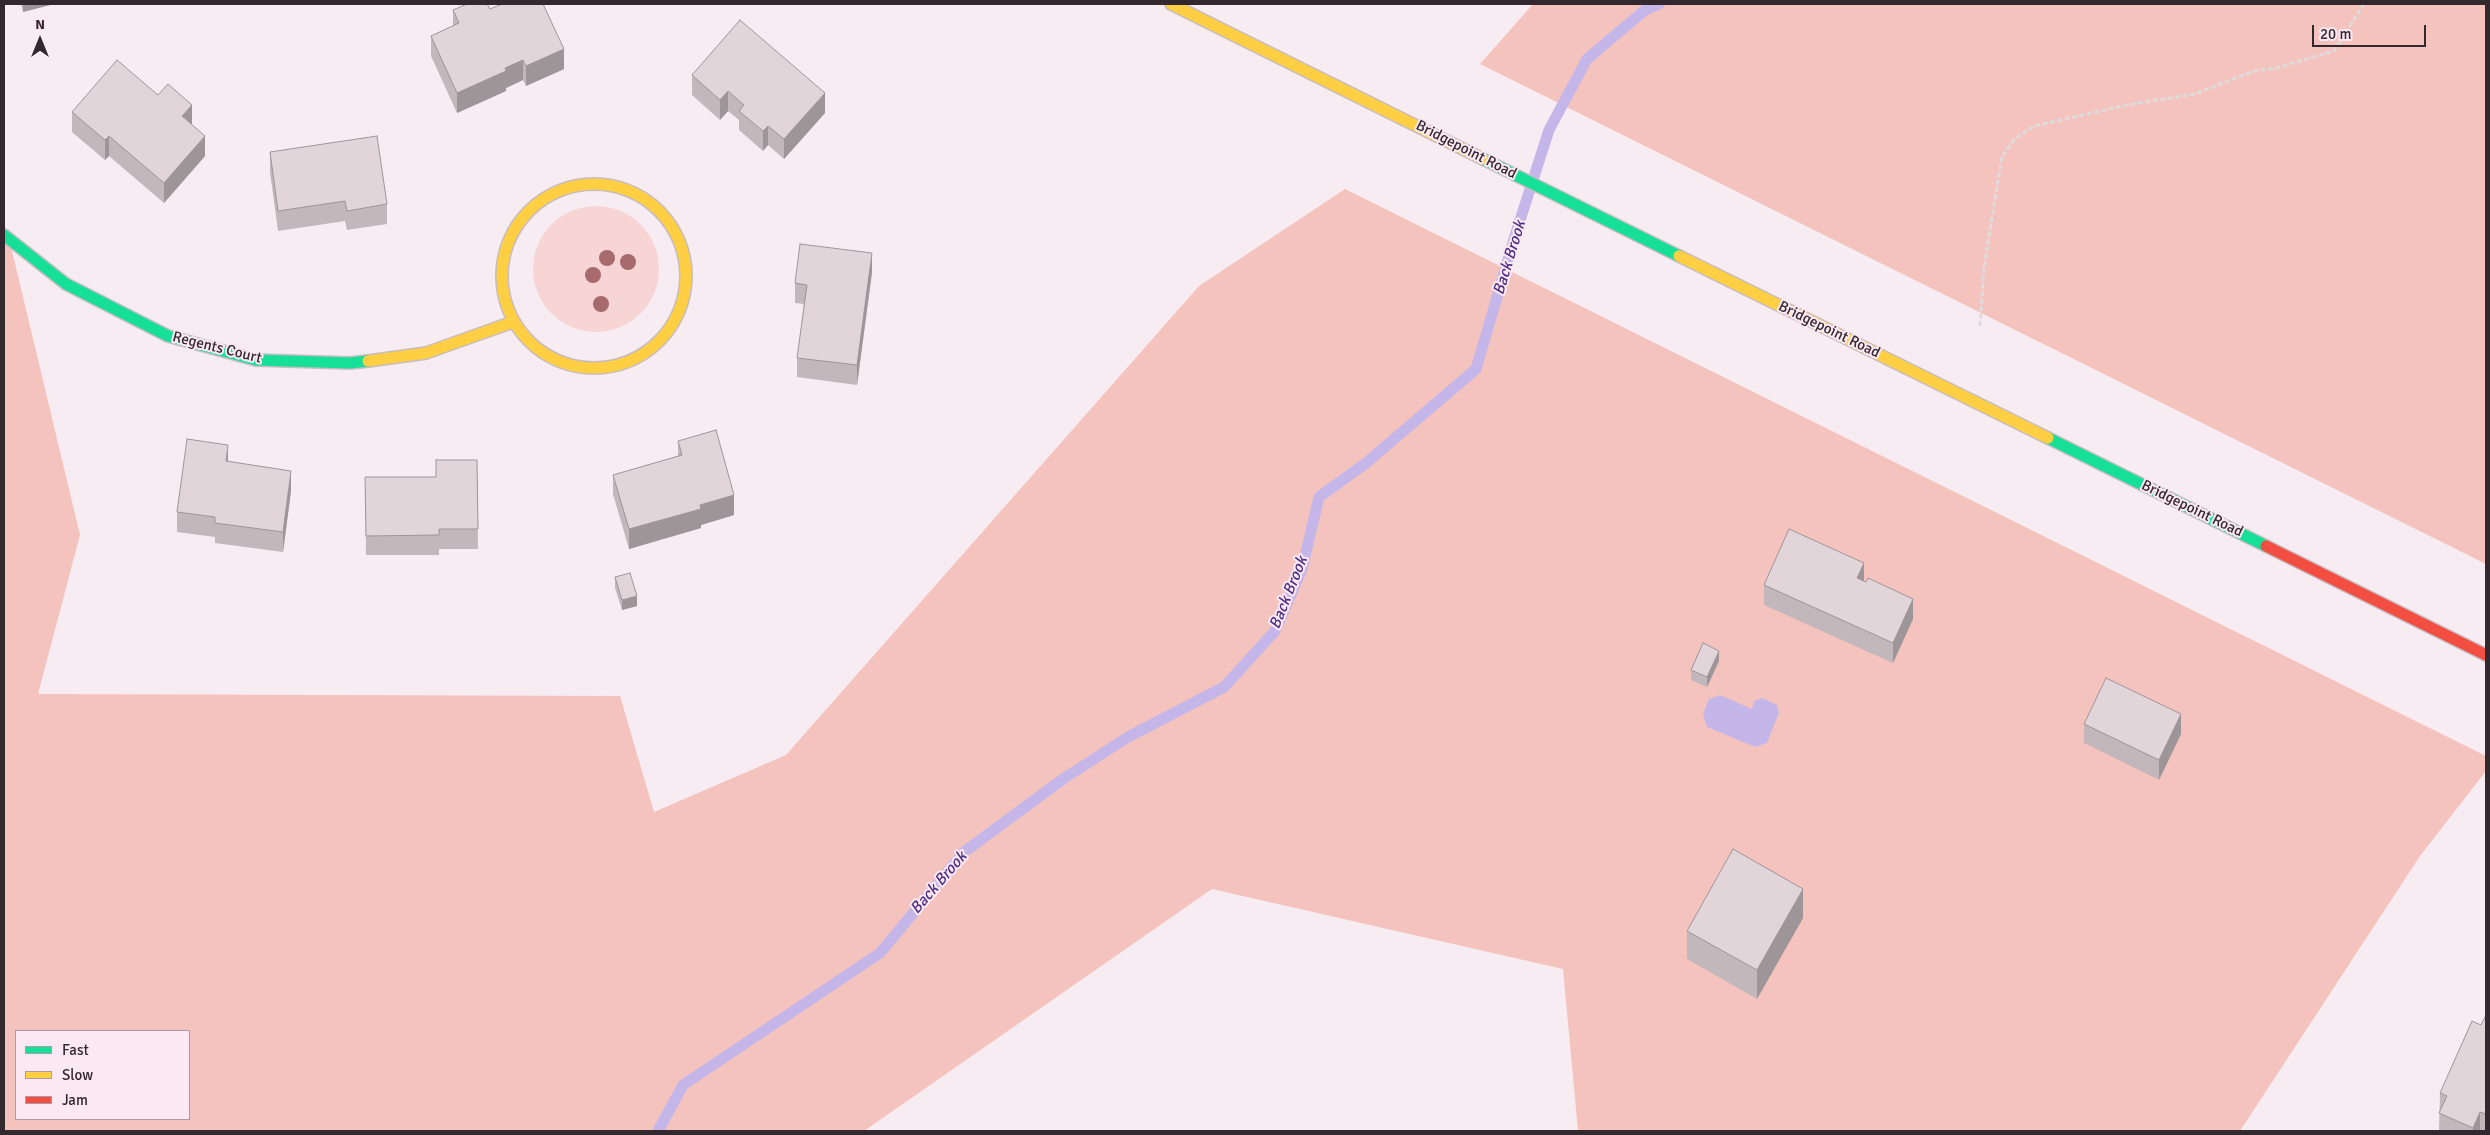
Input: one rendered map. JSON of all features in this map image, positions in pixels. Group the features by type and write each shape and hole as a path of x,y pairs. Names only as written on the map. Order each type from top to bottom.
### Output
{"street":[{"name":"Bridgepoint Road","path":"1171,4 2486,655"},
{"path":"577,184 606,184 634,192 658,209 676,232 686,262 685,294 674,324 653,348 646,352 624,364 593,369 561,362 534,346 513,322 503,294 502,265 504,256 510,237 526,212 549,194 577,184"},
{"name":"Regents Court","path":"4,235 66,284 168,336 256,360 350,363 426,353 513,322"}],"path":[{"path":"1980,326 1984,268 2002,156 2015,139 2034,126 2127,105 2195,94 2254,71 2276,68 2334,50 2364,4"}],"shaded area":[{"path":"1533,4 2486,4 2486,564 1480,64"},
{"path":"1345,189 2486,756 2486,771 2420,856 2240,1131 1578,1131 1563,969 1212,889 864,1131 4,1131 4,225 7,230 80,535 38,694 620,696 654,812 786,755 1199,286"},
{"path":"596,206 620,211 640,225 654,245 659,269 654,293 640,313 620,327 596,332 572,327 552,313 538,293 533,269 538,245 552,225 572,211"},
{"path":"1720,695 1752,709 1754,701 1762,698 1777,705 1779,713 1767,743 1755,747 1707,727 1703,714 1709,699"}],"building":[{"path":"467,4 487,4 490,9 502,4 543,4 564,49 526,66 523,60 505,68 506,71 457,93 431,36 459,23 453,10"},
{"path":"740,20 825,93 784,139 768,126 763,131 739,111 744,105 728,91 720,100 692,75"},
{"path":"117,60 158,95 168,84 192,105 182,116 205,136 164,183 109,136 105,140 72,112"},
{"path":"377,136 387,204 347,211 345,201 278,211 270,152"},
{"path":"800,244 872,253 857,365 797,358 807,285 795,283"},
{"path":"716,430 734,495 700,505 701,509 629,529 613,475 682,455 678,441"},
{"path":"187,439 228,445 226,461 291,471 283,532 215,523 215,517 177,512"},
{"path":"436,460 477,460 478,529 439,529 439,535 366,536 365,477 436,477"},
{"path":"1789,529 1864,563 1857,578 1866,582 1868,578 1913,599 1893,643 1764,585"},
{"path":"630,573 637,596 622,600 615,577"},
{"path":"1703,643 1719,651 1707,677 1691,670"},
{"path":"2106,678 2181,714 2159,760 2084,724"},
{"path":"1733,849 1803,889 1757,970 1687,931"},
{"path":"2486,1015 2486,1114 2480,1112 2473,1128 2439,1113 2447,1096 2440,1093 2472,1021 2481,1025"}],"waterway":[{"name":"Back Brook","path":"658,1131 683,1085 880,953 964,852 1063,779 1128,737 1224,687 1275,631 1302,569 1319,497 1366,463 1476,369 1514,239 1549,130 1587,59 1645,10 1659,4"}],"traffic: fast":[{"path":"1483,159 1679,256"},
{"path":"4,235 66,284 168,336 256,360 350,363 368,361"},
{"path":"2048,438 2266,546"}],"traffic: slow":[{"path":"1171,4 1483,159"},
{"path":"585,184 603,184 629,191 645,199 659,211 671,225 679,241 686,267 686,276 686,285 679,311 671,327 659,341 645,353 621,364 603,368 585,368 567,364 543,353 517,327 506,303 502,285 502,267 506,249 517,225 543,199 567,188 585,184"},
{"path":"1679,256 2048,438"},
{"path":"368,361 426,353 513,322"}],"traffic: jam":[{"path":"2266,546 2486,655"}]}
